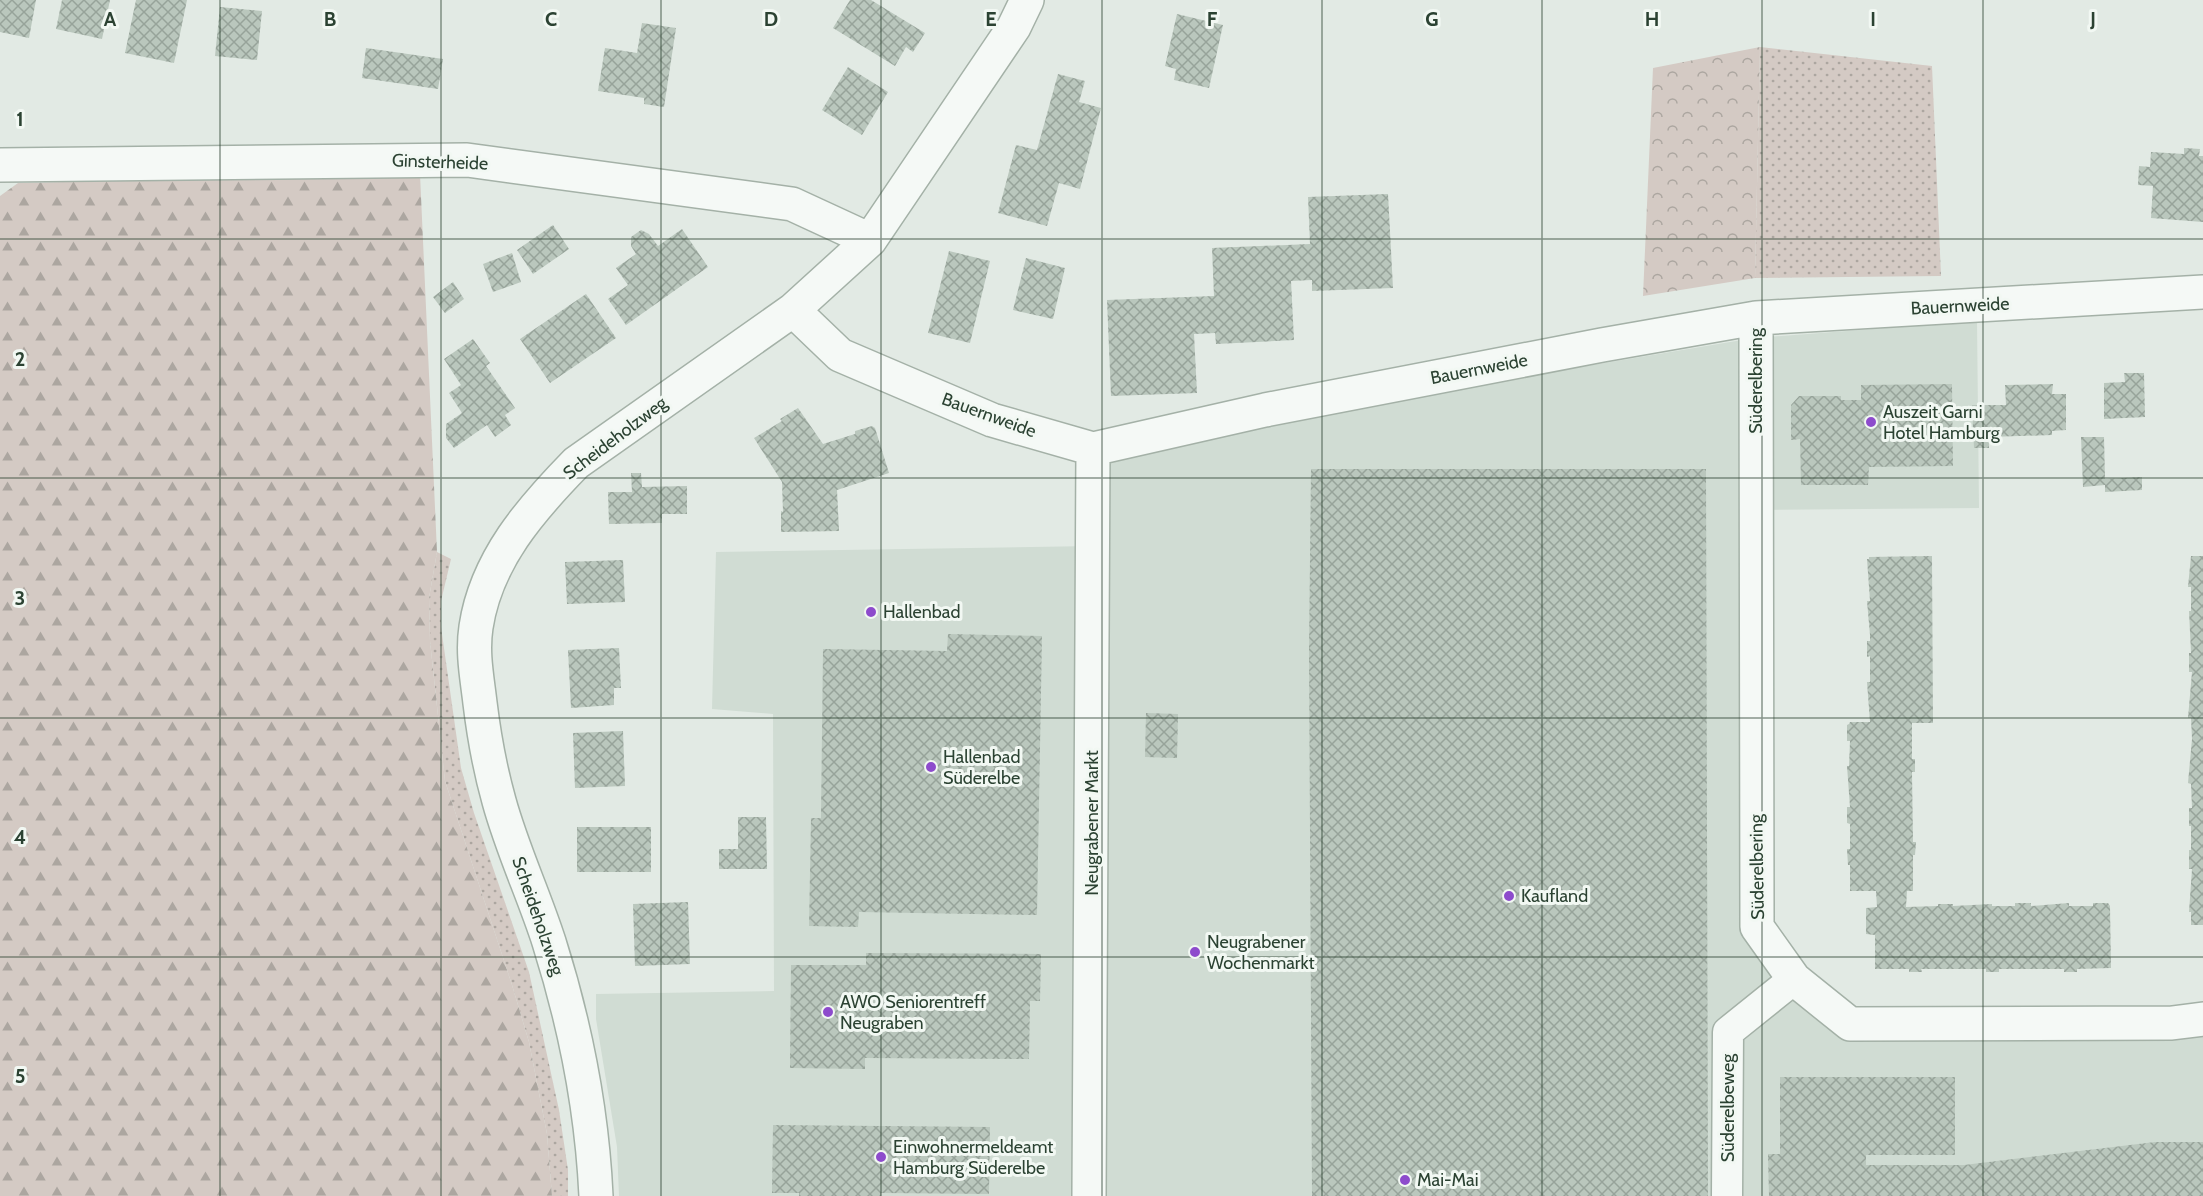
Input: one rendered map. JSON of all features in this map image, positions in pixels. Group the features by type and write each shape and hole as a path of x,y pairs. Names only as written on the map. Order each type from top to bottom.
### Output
{"street":[{"name":"Scheideholzweg","path":"596,1196 581,1067 564,994 549,941 500,803 486,748 474,659 476,627 484,594 501,554 547,492 576,463 793,310 870,240 1014,27 1027,0"},
{"name":"Ginsterheide","path":"0,165 467,160 792,204 870,240"},
{"name":"Bauernweide","path":"793,310 840,354 992,420 1093,449 1265,410 1591,347 1756,318 2203,292"},
{"name":"Süderelbering","path":"1756,318 1757,927 1794,979 1850,1024 2172,1023 2203,1019"},
{"name":"Neugrabener Markt","path":"1089,1196 1093,449"},
{"name":"Süderelbeweg","path":"1727,1196 1728,1032 1794,979"}],"shaded area":[{"path":"1977,321 1979,508 1753,510 1754,928 1849,1025 2203,1019 2203,1196 619,1196 617,1147 596,1019 596,994 774,991 773,714 712,709 716,552 1092,546 1093,449 1754,338"}],"green space":[{"path":"1760,47 1932,66 1941,276 1755,278"},
{"path":"1760,47 1755,278 1643,296 1653,68"},
{"path":"420,174 437,552 429,598 430,641 445,781 529,1042 547,1134 552,1196 0,1196 0,196 18,183"},
{"path":"437,552 451,559 441,601 441,627 461,768 474,813 529,972 559,1110 568,1170 568,1196 552,1196 547,1134 529,1042 445,781 430,641 429,598"}],"building":[{"path":"0,0 36,0 29,38 0,32"},
{"path":"62,0 110,0 102,39 56,29"},
{"path":"136,0 187,0 174,63 125,53"},
{"path":"850,0 871,0 925,33 913,52 906,47 895,66 833,28"},
{"path":"220,7 262,11 257,60 215,56"},
{"path":"1177,14 1223,25 1209,88 1174,80 1176,69 1165,66"},
{"path":"642,23 676,28 664,107 644,104 644,98 598,91 605,48 637,53"},
{"path":"366,48 443,59 438,89 362,78"},
{"path":"848,67 888,92 862,135 822,110"},
{"path":"1058,74 1085,81 1079,102 1101,108 1080,189 1059,183 1047,226 998,213 1016,145 1037,150"},
{"path":"2184,148 2200,149 2199,156 2203,156 2203,222 2151,218 2153,186 2138,185 2139,166 2150,167 2151,152 2184,154"},
{"path":"1388,194 1393,288 1312,291 1312,280 1291,281 1294,340 1216,344 1215,333 1194,334 1197,393 1111,396 1107,300 1214,296 1212,248 1310,244 1308,197"},
{"path":"553,225 569,249 533,274 517,250"},
{"path":"682,229 708,267 626,325 608,299 628,285 616,268 636,254 631,246 631,237 641,230 649,234 658,246"},
{"path":"949,251 990,261 970,343 928,333"},
{"path":"512,253 521,282 493,292 483,264"},
{"path":"1026,258 1065,268 1053,319 1013,310"},
{"path":"453,282 464,299 445,313 433,297"},
{"path":"586,294 616,338 550,383 520,339"},
{"path":"473,339 490,363 486,366 515,408 505,415 511,425 495,437 487,425 454,448 446,438 446,424 462,413 449,393 461,385 444,359"},
{"path":"2124,373 2144,373 2145,417 2104,419 2104,383 2125,382"},
{"name":"Auszeit Garni Hotel Hamburg","path":"1952,384 1953,466 1869,467 1868,485 1801,485 1800,439 1791,440 1791,405 1799,396 1841,396 1841,400 1861,400 1861,385"},
{"path":"2053,384 2052,394 2066,394 2066,430 2052,431 2052,435 1989,437 1989,448 1974,448 1972,405 2006,405 2005,385"},
{"path":"798,408 823,444 855,434 855,431 872,426 875,428 889,473 837,490 839,531 781,532 782,482 754,438"},
{"path":"2081,437 2104,437 2105,479 2142,477 2142,490 2105,492 2105,485 2083,487"},
{"name":"Kaufland","path":"1311,469 1706,469 1708,1196 1312,1196 1309,651"},
{"path":"631,473 641,473 642,487 687,486 687,514 662,514 662,523 609,524 608,492 632,492"},
{"path":"1932,556 1933,723 1912,723 1912,759 1915,759 1915,772 1912,772 1913,842 1916,842 1915,855 1913,855 1913,891 1907,891 1906,907 1938,906 1938,904 2015,906 2015,903 2031,903 2031,906 2069,903 2069,906 2093,906 2093,903 2108,903 2110,906 2111,968 2077,969 2077,972 2064,972 2064,969 1999,969 1999,972 1986,972 1986,969 1921,969 1922,972 1909,972 1909,969 1875,969 1875,935 1866,934 1866,908 1877,907 1876,891 1850,891 1850,865 1848,865 1847,849 1850,849 1850,824 1847,823 1847,807 1850,807 1847,766 1849,766 1850,741 1847,741 1847,725 1850,722 1870,722 1867,682 1870,682 1870,656 1867,657 1867,641 1870,641 1870,635 1867,601 1870,601 1867,559 1869,557"},
{"path":"2191,556 2203,556 2203,925 2191,925 2191,912 2189,912 2192,869 2189,869 2191,826 2189,826 2189,808 2192,808 2191,784 2188,783 2192,739 2191,718 2188,718 2192,672 2189,672 2191,587 2188,587"},
{"path":"623,560 625,602 567,604 565,562"},
{"name":"Hallenbad Süderelbe","path":"948,634 1042,636 1037,915 859,912 858,927 809,926 811,818 821,818 823,649 947,651"},
{"path":"619,648 621,688 614,688 614,705 571,708 568,650"},
{"path":"1146,713 1178,714 1177,758 1145,757"},
{"path":"623,731 625,786 575,788 573,733"},
{"path":"738,817 766,817 767,869 719,869 719,849 738,849"},
{"path":"577,827 651,827 651,872 577,872"},
{"path":"688,902 690,964 635,966 633,904"},
{"path":"866,953 1041,954 1040,1001 1030,1001 1029,1059 865,1058 865,1069 790,1068 791,965 866,965"},
{"path":"1780,1077 1955,1077 1955,1155 1866,1155 1866,1165 1964,1165 2155,1142 2203,1142 2203,1196 1769,1196 1768,1154 1780,1154"},
{"name":"Einwohnermeldeamt Hamburg Süderelbe","path":"773,1125 990,1127 989,1194 881,1193 881,1196 799,1196 799,1193 772,1193"}],"place":[{"name":"Auszeit Garni Hotel Hamburg","path":"1871,422"},
{"name":"Hallenbad","path":"871,612"},
{"name":"Hallenbad Süderelbe","path":"931,767"},
{"name":"Kaufland","path":"1509,896"},
{"name":"Neugrabener Wochenmarkt","path":"1195,952"},
{"name":"AWO Seniorentreff Neugraben","path":"828,1012"},
{"name":"Einwohnermeldeamt Hamburg Süderelbe","path":"881,1157"},
{"name":"Mai-Mai","path":"1405,1180"}]}
